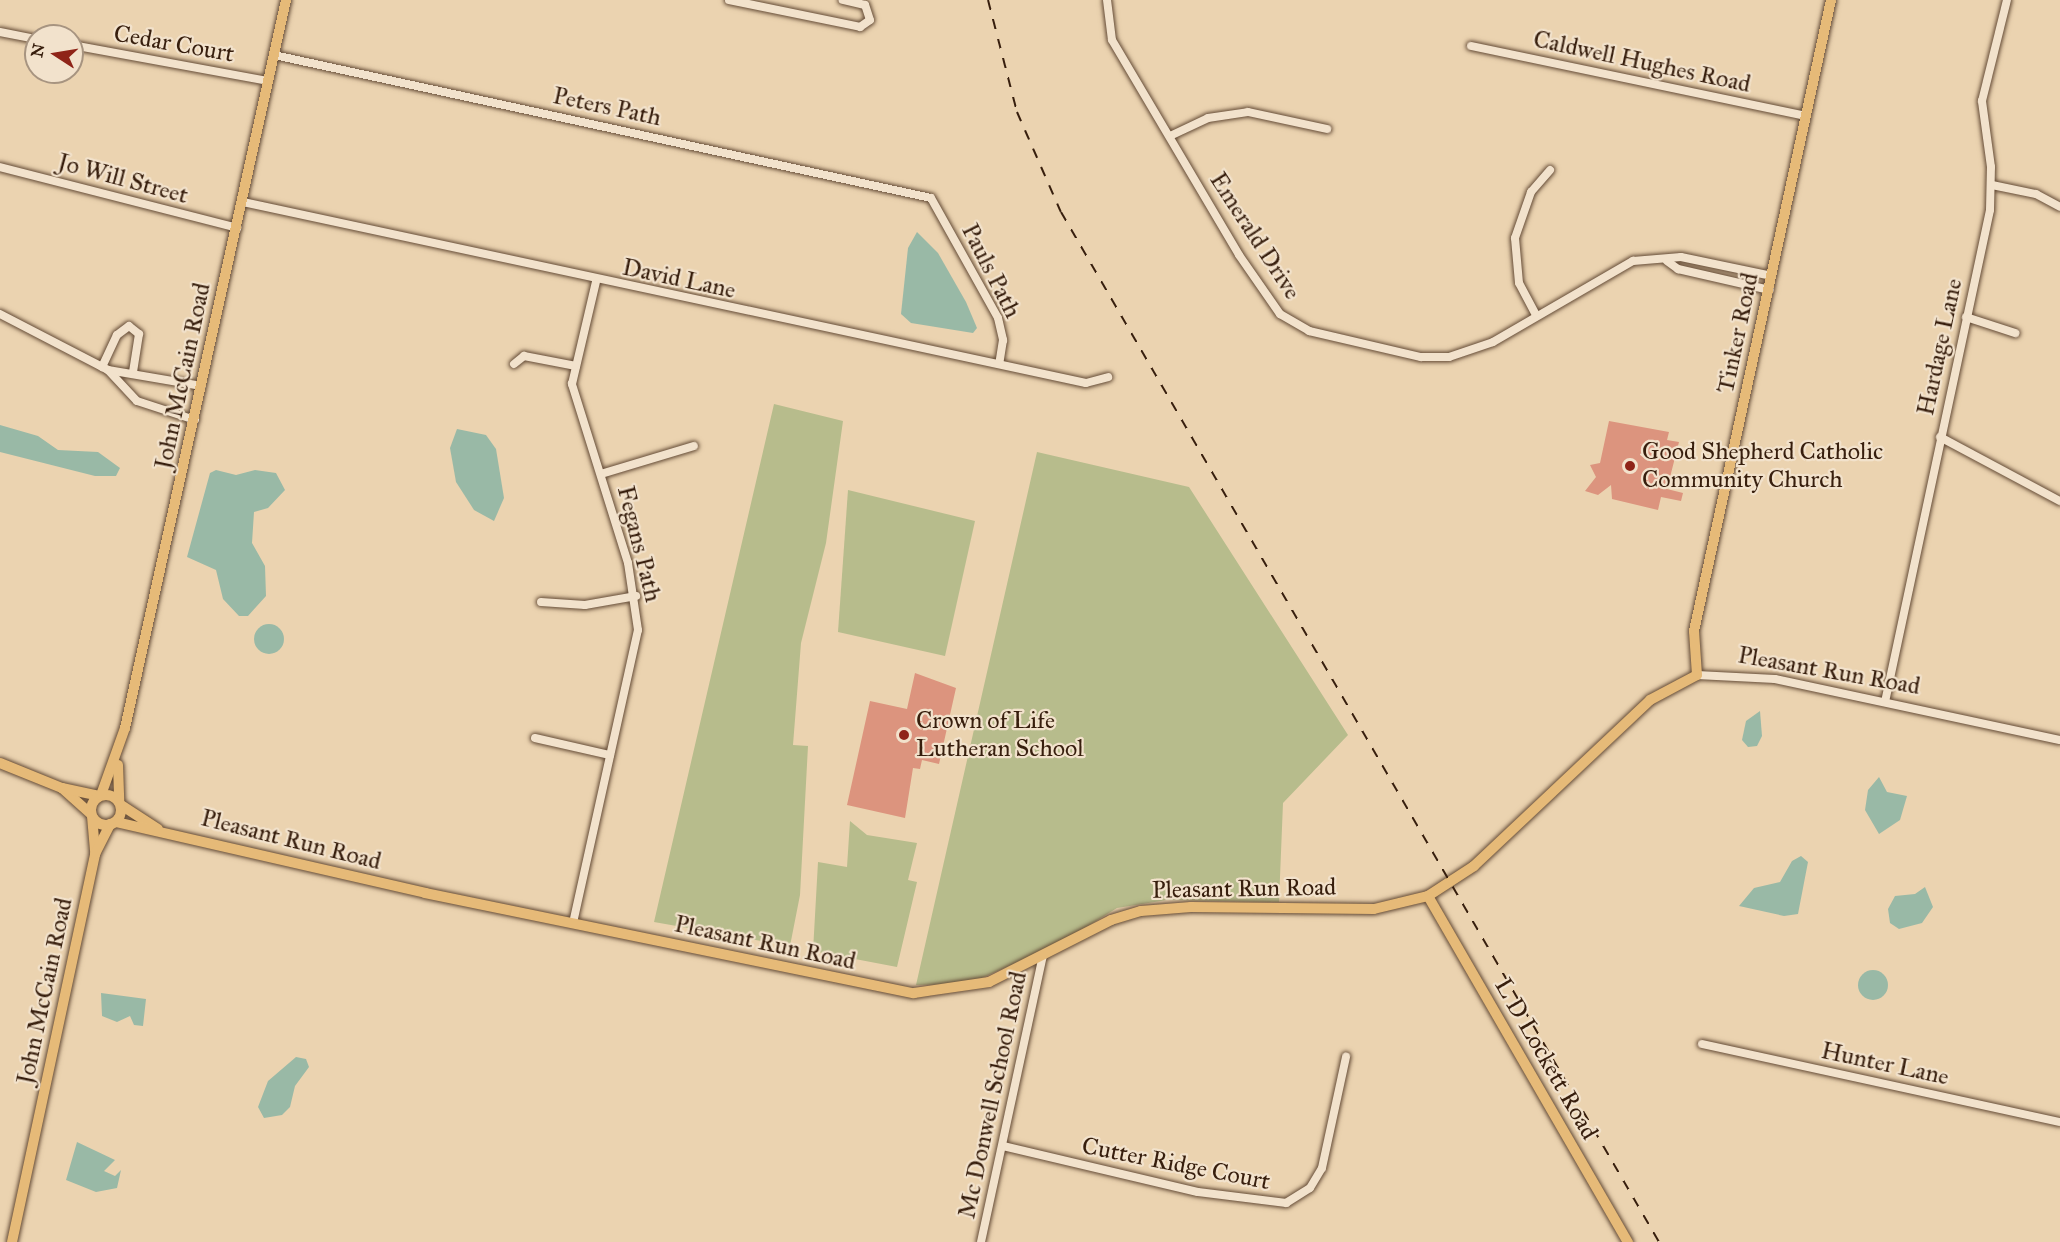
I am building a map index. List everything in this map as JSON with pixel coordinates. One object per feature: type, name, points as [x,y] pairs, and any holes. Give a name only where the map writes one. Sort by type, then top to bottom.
[{"type":"main road","name":"John McCain Road","points":[[95,854],[92,815],[117,759],[195,420],[286,0]]},
{"type":"main road","name":"Tinker Road","points":[[1697,675],[1694,631],[1770,290],[1831,0]]},
{"type":"main road","name":"Pleasant Run Road","points":[[92,815],[113,823],[158,829],[267,858],[902,993],[971,987],[1141,911],[1191,907],[1374,909],[1428,896],[1474,866],[1650,700],[1697,675]]},
{"type":"main road","name":"John McCain Road","points":[[12,1242],[95,854],[113,823],[120,803],[117,759]]},
{"type":"main road","points":[[0,763],[62,788],[100,795]]},
{"type":"main road","points":[[62,788],[92,815]]},
{"type":"main road","points":[[119,789],[133,812]]},
{"type":"main road","name":"Pleasant Run Road","points":[[100,795],[120,803],[158,829]]},
{"type":"main road","points":[[79,803],[92,830]]},
{"type":"main road","name":"L D Lockett Road","points":[[1428,896],[1628,1242]]},
{"type":"street","points":[[733,0],[860,27],[870,20],[865,5],[843,0]]},
{"type":"street","name":"Emerald Drive","points":[[1107,0],[1112,40],[1267,299],[1288,321],[1309,331],[1398,353],[1449,357],[1493,342],[1536,315],[1633,261],[1667,261],[1681,257],[1773,276]]},
{"type":"street","name":"Hardage Lane","points":[[1885,702],[1992,185],[1982,101],[2007,0]]},
{"type":"street","points":[[0,32],[24,37]]},
{"type":"street","name":"Caldwell Hughes Road","points":[[1471,46],[1806,116]]},
{"type":"street","name":"Cedar Court","points":[[84,47],[269,81]]},
{"type":"street","name":"Peters Path","points":[[274,55],[931,198]]},
{"type":"street","points":[[1170,136],[1208,118],[1248,112],[1327,129]]},
{"type":"street","name":"Jo Will Street","points":[[0,167],[237,228]]},
{"type":"street","points":[[1536,315],[1520,282],[1515,238],[1531,192],[1550,170]]},
{"type":"street","points":[[1992,185],[2036,194],[2060,207]]},
{"type":"street","name":"Pauls Path","points":[[931,198],[998,318],[1003,340],[999,364]]},
{"type":"street","name":"David Lane","points":[[243,202],[596,282],[999,364],[1086,384],[1108,377]]},
{"type":"street","name":"Emerald Drive","points":[[1667,261],[1678,269],[1770,290]]},
{"type":"street","name":"Fegans Path","points":[[573,923],[638,630],[636,596],[573,384],[596,282]]},
{"type":"street","points":[[0,314],[105,368],[137,401],[195,420]]},
{"type":"street","points":[[1966,317],[2015,333]]},
{"type":"street","points":[[105,368],[117,335],[129,326],[139,334],[133,371]]},
{"type":"street","points":[[514,364],[524,357],[576,366]]},
{"type":"street","points":[[105,368],[133,371],[202,386]]},
{"type":"street","points":[[1940,437],[2060,501]]},
{"type":"street","points":[[601,474],[694,446]]},
{"type":"street","points":[[541,602],[585,605],[636,596]]},
{"type":"street","name":"Pleasant Run Road","points":[[1697,675],[1764,678],[2060,740]]},
{"type":"street","points":[[535,738],[610,755]]},
{"type":"street","name":"Mc Donwell School Road","points":[[981,1242],[1042,956]]},
{"type":"street","name":"Hunter Lane","points":[[1702,1044],[2060,1122]]},
{"type":"street","name":"Cutter Ridge Court","points":[[1003,1146],[1198,1192],[1286,1203],[1310,1188],[1322,1168],[1346,1057]]},
{"type":"shaded area","points":[[917,232],[938,253],[966,302],[977,328],[973,333],[911,323],[901,314],[908,248]]},
{"type":"shaded area","points":[[774,404],[843,421],[826,543],[801,643],[793,745],[808,746],[800,895],[790,946],[654,922]]},
{"type":"shaded area","points":[[0,425],[38,436],[58,450],[98,452],[120,468],[116,476],[95,476],[0,452]]},
{"type":"shaded area","points":[[457,429],[486,435],[496,449],[504,498],[494,521],[474,510],[456,482],[450,448]]},
{"type":"shaded area","points":[[1037,452],[1189,487],[1348,735],[1283,803],[1279,902],[1167,900],[1117,908],[1057,945],[968,984],[916,985]]},
{"type":"shaded area","points":[[216,470],[236,475],[255,470],[276,473],[285,490],[268,508],[254,512],[252,543],[265,566],[266,596],[248,616],[239,616],[223,599],[216,570],[187,557],[210,473]]},
{"type":"shaded area","points":[[848,490],[975,521],[945,656],[838,632]]},
{"type":"shaded area","points":[[269,624],[275,625],[283,633],[283,645],[275,653],[269,654],[263,653],[255,645],[254,639],[255,633],[263,625]]},
{"type":"shaded area","points":[[1760,711],[1762,736],[1757,746],[1748,747],[1742,740],[1746,721]]},
{"type":"shaded area","points":[[1879,777],[1887,792],[1907,796],[1900,820],[1879,834],[1865,810],[1868,790]]},
{"type":"shaded area","points":[[850,821],[867,835],[917,843],[908,880],[917,882],[897,967],[813,951],[818,862],[847,867]]},
{"type":"shaded area","points":[[1801,856],[1808,862],[1798,914],[1784,916],[1739,906],[1754,888],[1780,882],[1792,861]]},
{"type":"shaded area","points":[[1925,887],[1933,907],[1922,923],[1899,929],[1890,923],[1888,909],[1895,896],[1915,894]]},
{"type":"shaded area","points":[[1873,970],[1884,974],[1888,985],[1884,996],[1873,1000],[1862,996],[1858,985],[1862,974]]},
{"type":"shaded area","points":[[101,993],[146,999],[143,1026],[134,1025],[130,1016],[117,1022],[102,1016]]},
{"type":"shaded area","points":[[296,1057],[306,1059],[309,1067],[295,1086],[290,1107],[282,1115],[264,1118],[258,1107],[268,1081]]},
{"type":"shaded area","points":[[77,1142],[115,1160],[104,1171],[115,1176],[121,1170],[117,1188],[96,1192],[66,1180]]},
{"type":"building","name":"Good Shepherd Catholic Community Church","points":[[1609,421],[1669,432],[1667,440],[1679,442],[1667,489],[1683,493],[1681,501],[1661,497],[1658,510],[1612,499],[1611,485],[1598,495],[1585,491],[1596,477],[1590,465],[1600,463]]},
{"type":"building","name":"Crown of Life Lutheran School","points":[[915,673],[956,688],[939,764],[922,760],[920,769],[913,768],[905,818],[847,805],[870,701],[907,709]]},
{"type":"railway","points":[[988,0],[1017,112],[1061,212],[1659,1242]]},
{"type":"place","name":"Good Shepherd Catholic Community Church","points":[[1630,466]]},
{"type":"place","name":"Crown of Life Lutheran School","points":[[904,735]]}]
